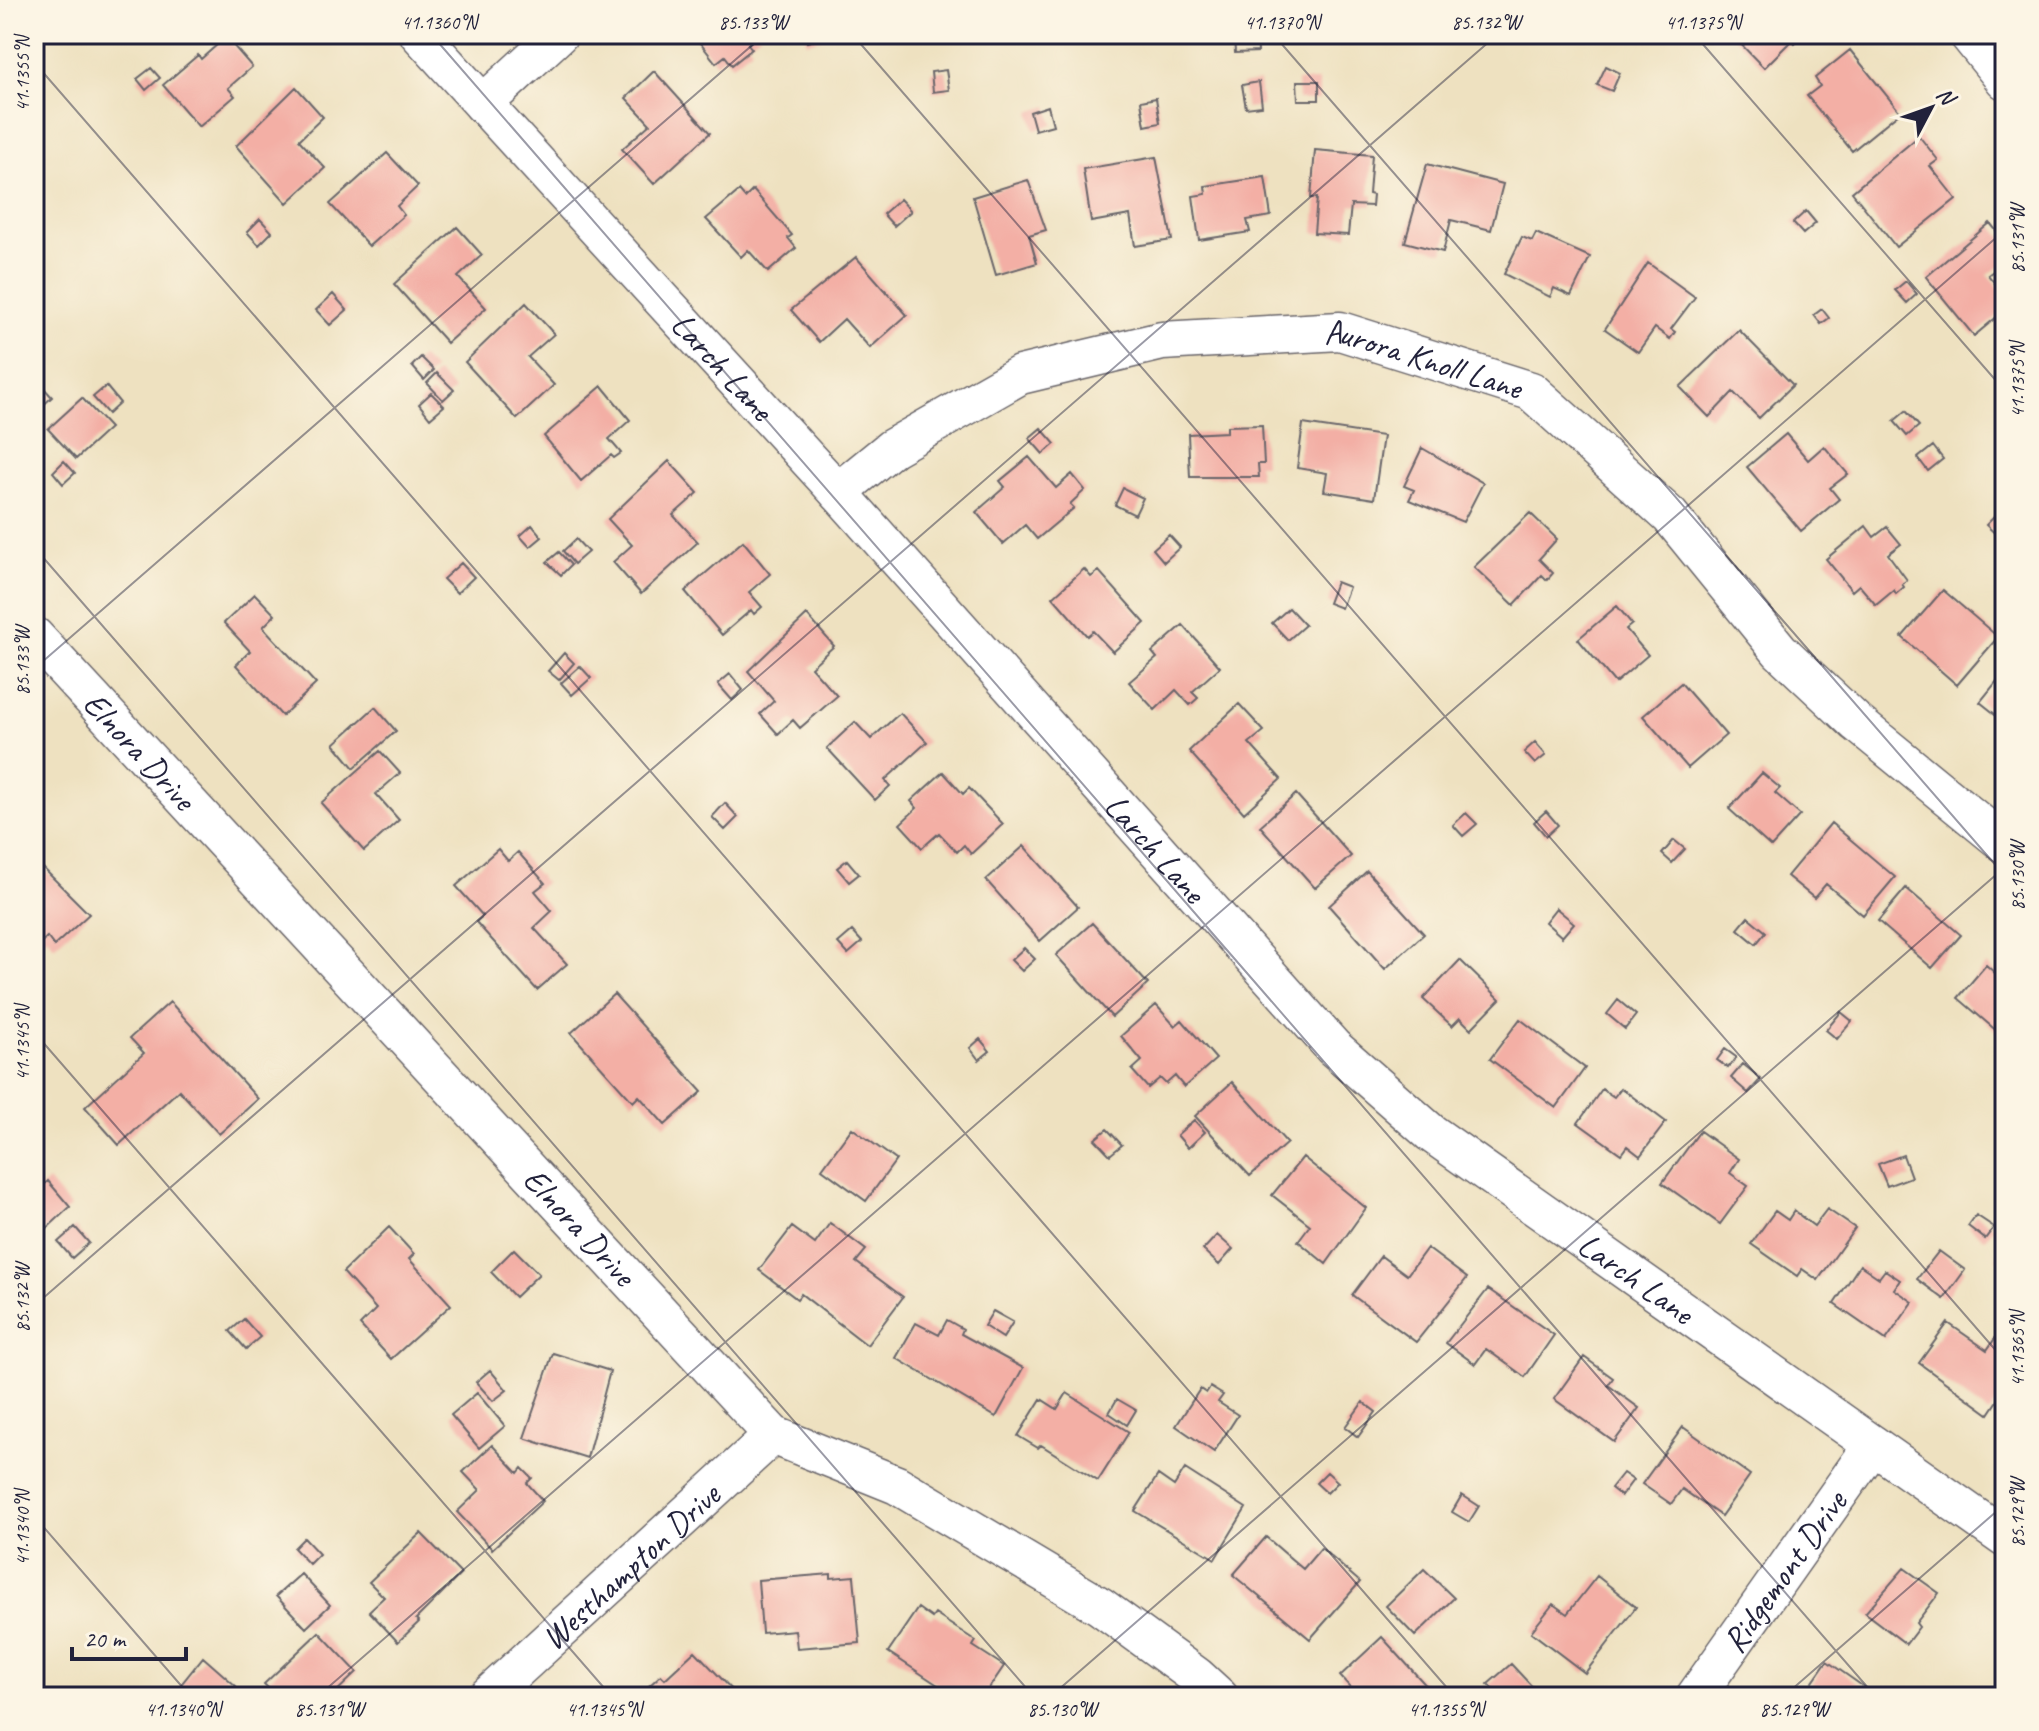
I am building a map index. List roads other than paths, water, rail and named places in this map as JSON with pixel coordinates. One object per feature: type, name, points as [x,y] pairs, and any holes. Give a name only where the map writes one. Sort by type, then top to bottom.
[{"type":"street","name":"Larch Lane","points":[[419,34],[838,492],[1333,1047],[1431,1133],[2005,1538]]},
{"type":"street","points":[[483,104],[559,34]]},
{"type":"street","points":[[1968,34],[2005,80]]},
{"type":"street","name":"Aurora Knoll Lane","points":[[838,492],[892,448],[1020,375],[1162,341],[1340,331],[1531,391],[1670,516],[1780,651],[1857,723],[2005,844]]},
{"type":"street","name":"Elnora Drive","points":[[34,636],[773,1435],[897,1485],[1100,1606],[1196,1676],[1219,1697]]},
{"type":"street","name":"Westhampton Drive","points":[[487,1697],[773,1435]]},
{"type":"street","name":"Ridgemont Drive","points":[[1695,1697],[1873,1445]]}]
